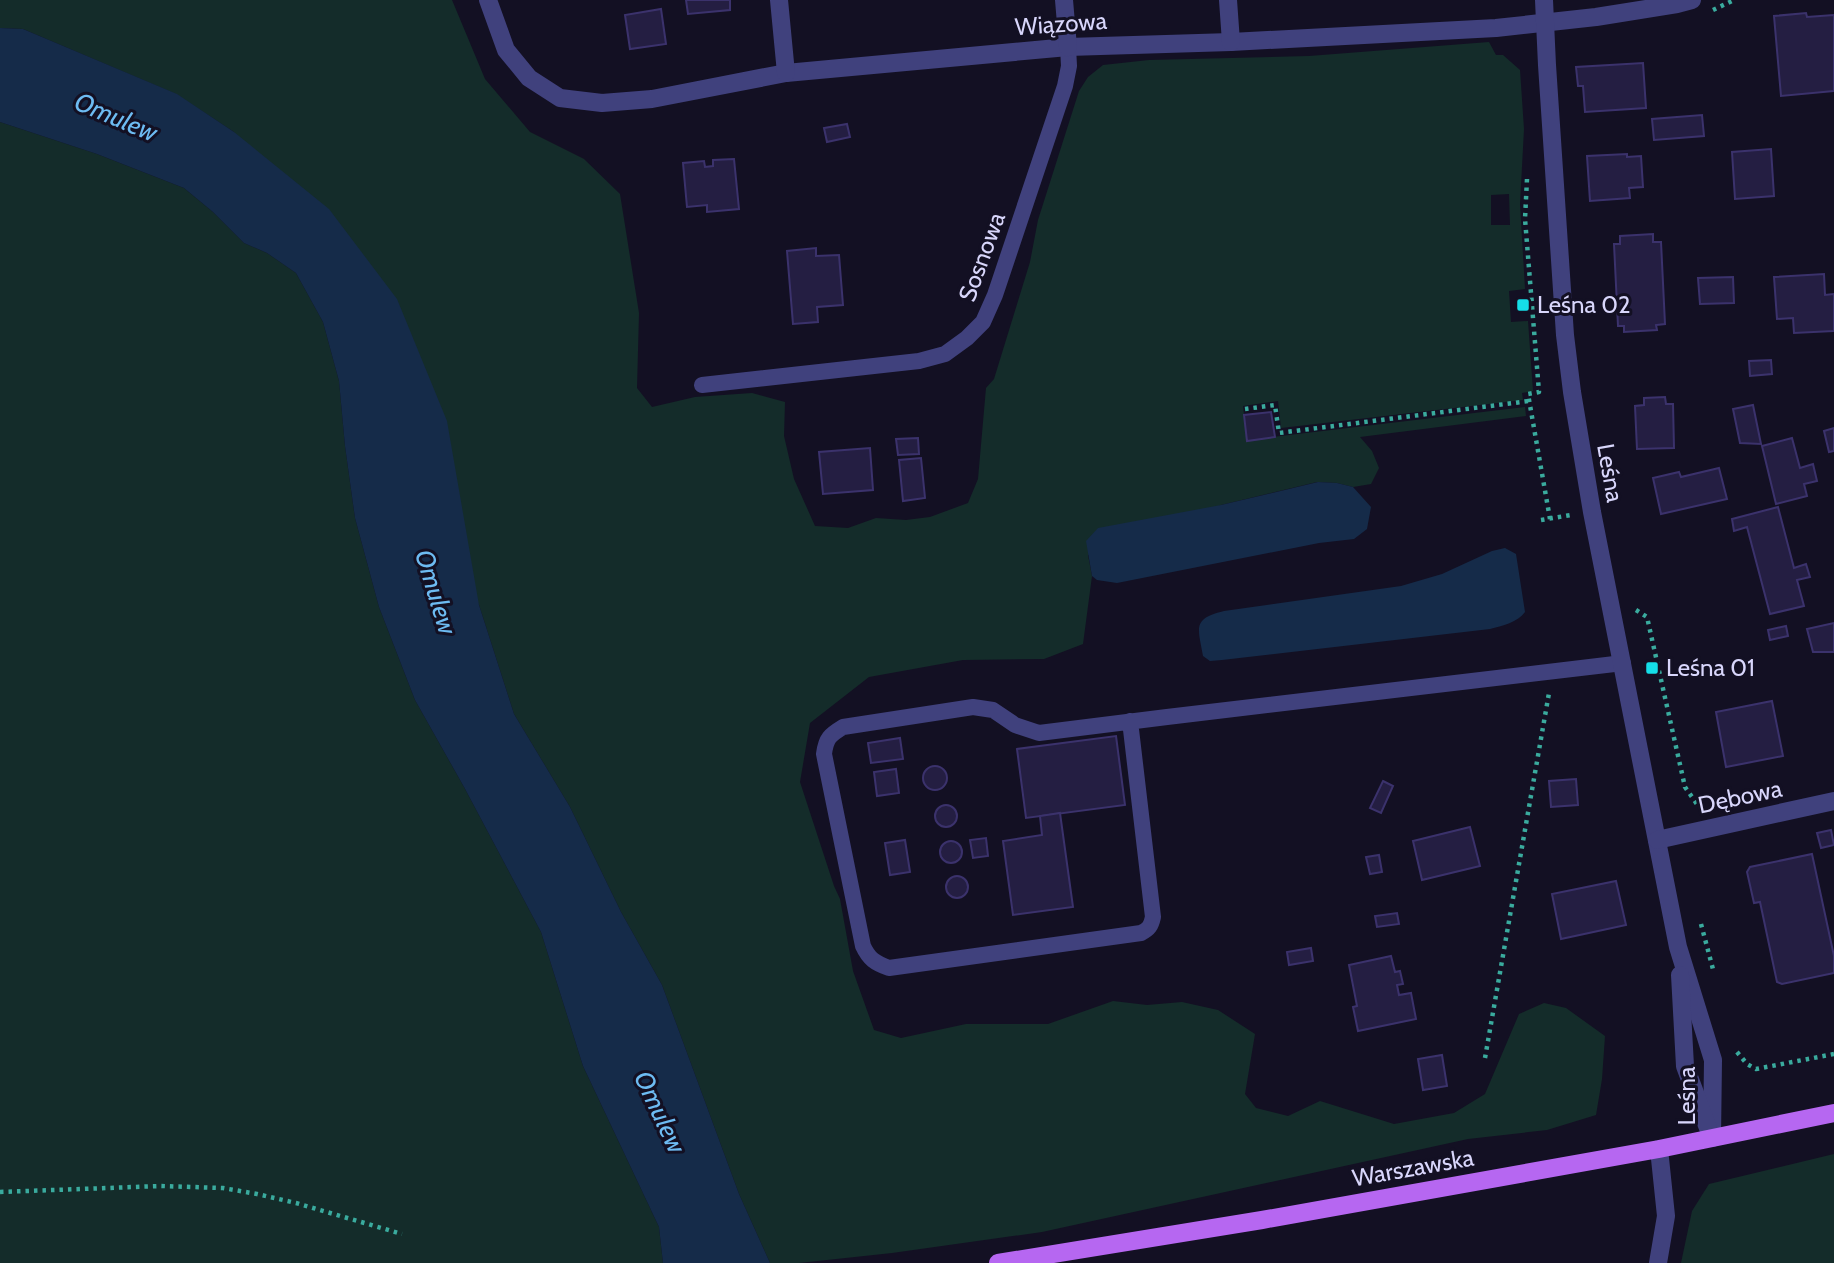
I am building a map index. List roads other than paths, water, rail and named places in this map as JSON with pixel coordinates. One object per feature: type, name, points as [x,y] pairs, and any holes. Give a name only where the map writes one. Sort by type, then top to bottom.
[{"type":"main road","name":"Warszawska","points":[[999,1263],[1262,1220],[1659,1149],[1834,1113]]},
{"type":"street","name":"Wiązowa","points":[[488,0],[506,50],[529,78],[561,99],[602,103],[652,99],[786,73],[1068,47],[1231,42],[1545,24],[1650,9],[1692,0]]},
{"type":"street","points":[[779,0],[786,73]]},
{"type":"street","points":[[1063,0],[1068,47]]},
{"type":"street","points":[[1228,0],[1231,42]]},
{"type":"street","name":"Leśna","points":[[1544,0],[1565,335],[1572,392],[1592,512],[1678,947],[1713,1059],[1712,1138]]},
{"type":"street","name":"Dębowa","points":[[1657,840],[1834,801]]},
{"type":"street","name":"Leśna","points":[[1678,947],[1685,1066],[1712,1138]]},
{"type":"street","points":[[1658,1263],[1666,1216],[1659,1149]]},
{"type":"lane","name":"Sosnowa","points":[[702,385],[919,361],[945,354],[967,338],[982,321],[995,295],[1065,86],[1069,66],[1068,47]]},
{"type":"lane","points":[[1130,721],[1153,917],[1148,930],[889,968],[868,957],[863,946],[824,754],[825,743],[843,727],[985,708],[1039,733],[1130,721],[1623,663]]},
{"type":"water","name":"Omulew","points":[[0,28],[23,29],[177,94],[234,132],[329,209],[397,299],[447,421],[479,605],[514,714],[570,807],[621,912],[662,985],[739,1194],[770,1263],[663,1263],[659,1227],[583,1066],[541,932],[415,700],[379,607],[355,518],[339,381],[323,322],[296,273],[267,253],[244,243],[184,188],[97,154],[0,122]]},
{"type":"water","points":[[1318,482],[1353,487],[1371,507],[1367,529],[1354,539],[1319,543],[1117,583],[1097,580],[1092,576],[1086,541],[1098,528],[1221,505]]},
{"type":"water","points":[[1505,548],[1516,554],[1525,612],[1505,625],[1490,629],[1222,660],[1210,661],[1203,656],[1200,626],[1202,621],[1214,614],[1401,586],[1442,574],[1492,551]]},
{"type":"place","name":"Leśna 02","points":[[1523,305]]},
{"type":"place","name":"Leśna 01","points":[[1652,668]]}]
